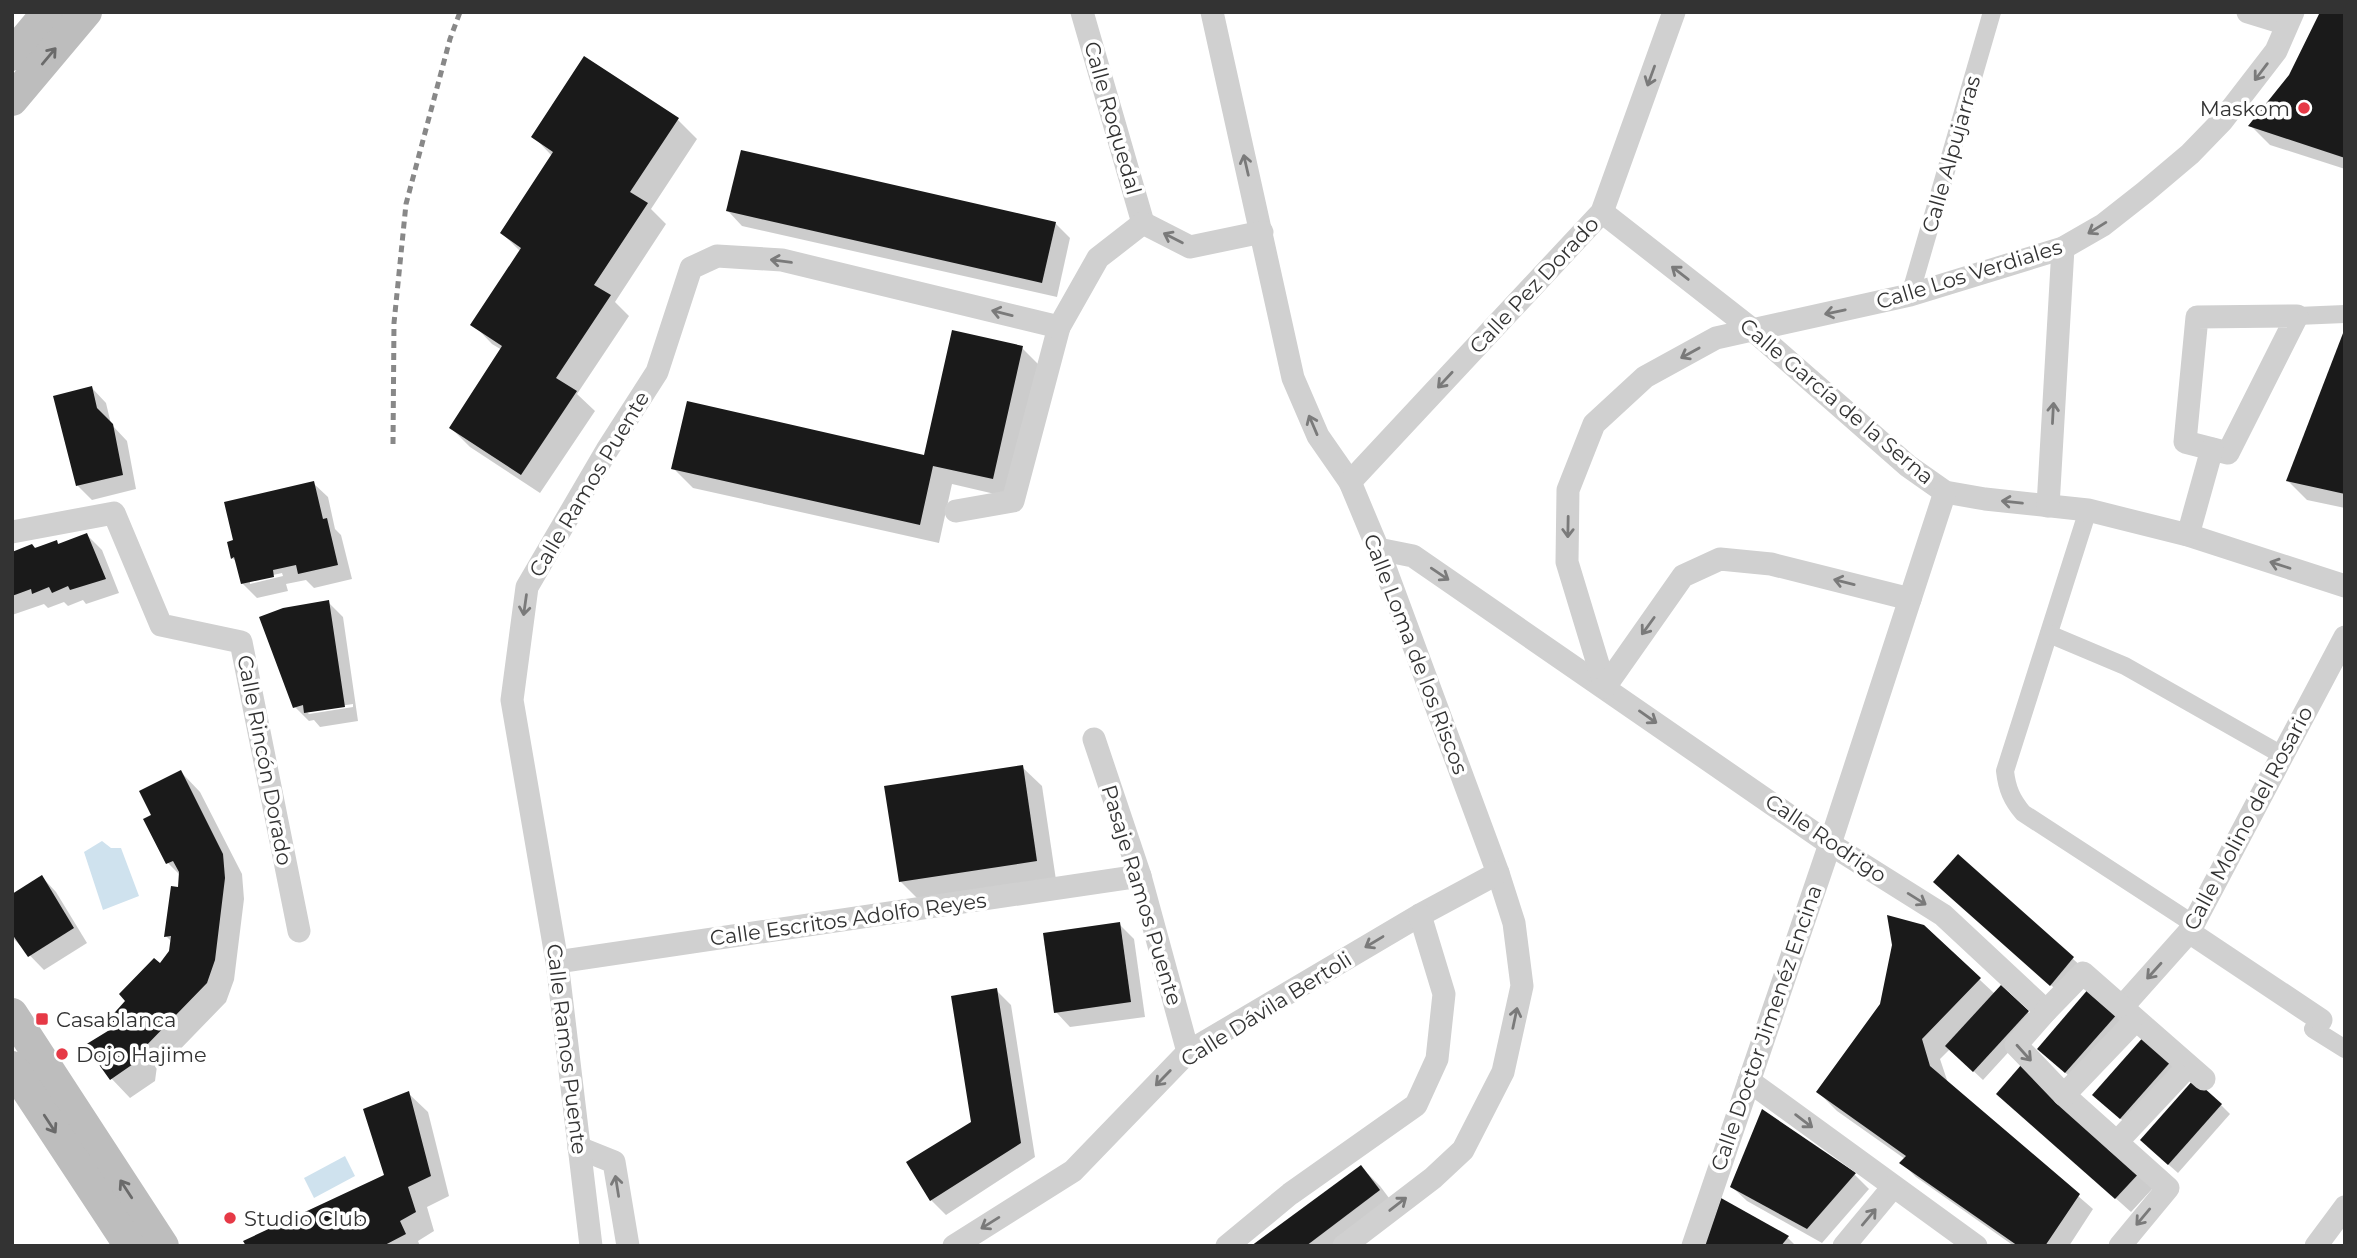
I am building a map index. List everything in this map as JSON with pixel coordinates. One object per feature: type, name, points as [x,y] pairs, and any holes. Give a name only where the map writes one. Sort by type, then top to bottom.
[{"type":"main road","points":[[12,55],[48,12]]},
{"type":"main road","points":[[12,100],[86,12]]},
{"type":"main road","points":[[12,1014],[163,1246]]},
{"type":"main road","points":[[12,1067],[130,1246]]},
{"type":"street","name":"Calle Roquedal","points":[[1083,12],[1143,223]]},
{"type":"street","name":"Calle Loma de los Riscos","points":[[1212,12],[1293,378],[1318,436],[1350,482],[1378,549],[1498,873],[1514,923],[1522,986],[1503,1072],[1463,1150],[1433,1178],[1344,1246]]},
{"type":"street","name":"Calle Pez Dorado","points":[[1350,482],[1602,212],[1674,12]]},
{"type":"street","name":"Calle Alpujarras","points":[[1910,295],[1992,12]]},
{"type":"street","points":[[2248,12],[2290,18]]},
{"type":"street","name":"Calle Los Verdiales","points":[[1605,687],[1567,562],[1568,490],[1594,424],[1645,377],[1716,338],[1910,295],[2063,248],[2102,225],[2190,154],[2222,121],[2263,71],[2276,51],[2290,18]]},
{"type":"street","name":"Calle García de la Serna","points":[[1602,212],[1753,330],[1908,466],[1945,492],[2088,510],[2188,536],[2345,586]]},
{"type":"street","points":[[956,511],[1013,502],[1059,327],[1098,258],[1143,223],[1190,247],[1262,232]]},
{"type":"street","points":[[2048,506],[2063,248]]},
{"type":"street","name":"Calle Ramos Puente","points":[[591,1246],[557,962],[512,700],[527,587],[607,450],[657,372],[691,268],[717,256],[782,260],[1059,327]]},
{"type":"street","points":[[2297,316],[2228,453],[2185,442],[2197,317],[2345,314]]},
{"type":"street","points":[[2188,536],[2212,449]]},
{"type":"street","name":"Calle Doctor Jimenéz Encina","points":[[1693,1246],[1830,844],[1945,492]]},
{"type":"street","points":[[2088,510],[2005,771],[2011,799],[2023,813],[2190,927],[2317,1024],[2345,1049]]},
{"type":"street","name":"Calle Rincón Dorado","points":[[12,532],[114,513],[161,625],[241,642],[299,931]]},
{"type":"street","name":"Calle Rodrigo","points":[[1378,549],[1413,556],[1830,844],[1942,915],[2046,1011]]},
{"type":"street","points":[[1605,687],[1683,576],[1720,559],[1771,564],[1910,599]]},
{"type":"street","points":[[2049,634],[2125,666],[2282,755]]},
{"type":"street","name":"Calle Molino del Rosario","points":[[2064,1095],[2126,1016],[2190,927],[2342,646]]},
{"type":"street","name":"Pasaje Ramos Puente","points":[[1094,739],[1140,876],[1188,1052]]},
{"type":"street","name":"Calle Dávila Bertoli","points":[[954,1246],[1073,1171],[1188,1052],[1420,915],[1498,873]]},
{"type":"street","name":"Calle Escritos Adolfo Reyes","points":[[557,962],[1140,876]]},
{"type":"street","points":[[1227,1246],[1290,1194],[1416,1105],[1437,1059],[1444,994],[1420,915]]},
{"type":"street","points":[[2120,1246],[2168,1188],[2064,1095],[2016,1045],[2083,973],[2126,1016],[2204,1079]]},
{"type":"street","points":[[2117,1142],[2179,1076]]},
{"type":"street","points":[[1749,1081],[1976,1246]]},
{"type":"street","points":[[579,1148],[614,1162],[628,1246]]},
{"type":"street","points":[[1844,1246],[1893,1187]]},
{"type":"street","points":[[2316,1246],[2345,1207]]},
{"type":"water","points":[[102,841],[111,848],[121,848],[139,896],[103,910],[84,852]]},
{"type":"water","points":[[345,1156],[355,1176],[314,1198],[304,1178]]},
{"type":"building","name":"Maskom","points":[[2320,12],[2345,12],[2345,158],[2248,126],[2289,75]]},
{"type":"building","points":[[584,56],[679,118],[630,192],[648,203],[594,285],[611,295],[556,378],[577,391],[521,475],[449,428],[502,346],[470,325],[521,248],[500,233],[553,152],[531,137]]},
{"type":"building","points":[[741,150],[1056,222],[1042,283],[726,211]]},
{"type":"building","points":[[2345,328],[2345,494],[2286,481]]},
{"type":"building","points":[[952,330],[1023,346],[993,479],[933,466],[920,525],[671,469],[687,401],[924,455]]},
{"type":"building","points":[[92,386],[97,408],[113,424],[123,475],[76,486],[53,396]]},
{"type":"building","points":[[314,481],[323,519],[327,518],[338,565],[298,574],[296,565],[273,570],[274,577],[241,584],[227,542],[233,540],[224,502]]},
{"type":"building","points":[[87,533],[106,579],[70,590],[68,586],[52,593],[49,587],[32,594],[31,589],[12,596],[12,552],[32,544],[35,548],[57,540],[58,544]]},
{"type":"building","points":[[329,600],[345,707],[304,713],[303,705],[293,708],[259,617],[283,608]]},
{"type":"building","points":[[1023,765],[1037,861],[899,882],[884,786]]},
{"type":"building","points":[[181,770],[223,854],[225,878],[215,960],[207,983],[141,1051],[138,1049],[136,1062],[110,1080],[85,1045],[116,1026],[108,1020],[125,1001],[119,994],[154,958],[160,963],[169,951],[171,936],[164,937],[171,886],[178,887],[179,872],[173,861],[166,864],[143,819],[151,815],[139,791]]},
{"type":"building","points":[[1958,854],[2074,957],[2050,986],[1933,882]]},
{"type":"building","points":[[42,875],[74,928],[28,957],[12,934],[12,894]]},
{"type":"building","points":[[1887,915],[1924,925],[1981,978],[1922,1039],[1930,1066],[2080,1194],[2045,1246],[2018,1246],[1899,1163],[1906,1156],[1816,1092],[1880,1004],[1892,945]]},
{"type":"building","points":[[1120,922],[1131,1002],[1054,1013],[1043,933]]},
{"type":"building","points":[[2001,985],[2029,1011],[1973,1072],[1945,1046]]},
{"type":"building","points":[[2090,987],[2119,1012],[2065,1073],[2037,1049]]},
{"type":"building","points":[[997,988],[1021,1143],[930,1201],[906,1162],[971,1122],[951,996]]},
{"type":"building","points":[[2146,1034],[2174,1058],[2120,1119],[2092,1095]]},
{"type":"building","points":[[2022,1064],[2142,1170],[2115,1199],[1996,1094]]},
{"type":"building","points":[[2194,1079],[2222,1104],[2168,1165],[2140,1140]]},
{"type":"building","points":[[409,1091],[431,1176],[408,1187],[416,1212],[400,1221],[406,1234],[383,1246],[246,1246],[243,1241],[384,1175],[363,1109]]},
{"type":"building","points":[[1762,1109],[1856,1173],[1807,1229],[1730,1187]]},
{"type":"building","points":[[1361,1165],[1380,1190],[1306,1246],[1251,1246]]},
{"type":"building","points":[[1721,1198],[1789,1236],[1781,1246],[1704,1246]]},
{"type":"railway","points":[[393,444],[394,323],[406,204],[450,39],[460,12]]},
{"type":"place","name":"Maskom","points":[[2304,108]]},
{"type":"place","name":"Casablanca","points":[[42,1019]]},
{"type":"place","name":"Dojo Hajime","points":[[62,1054]]},
{"type":"place","name":"Studio Club","points":[[230,1218]]}]
